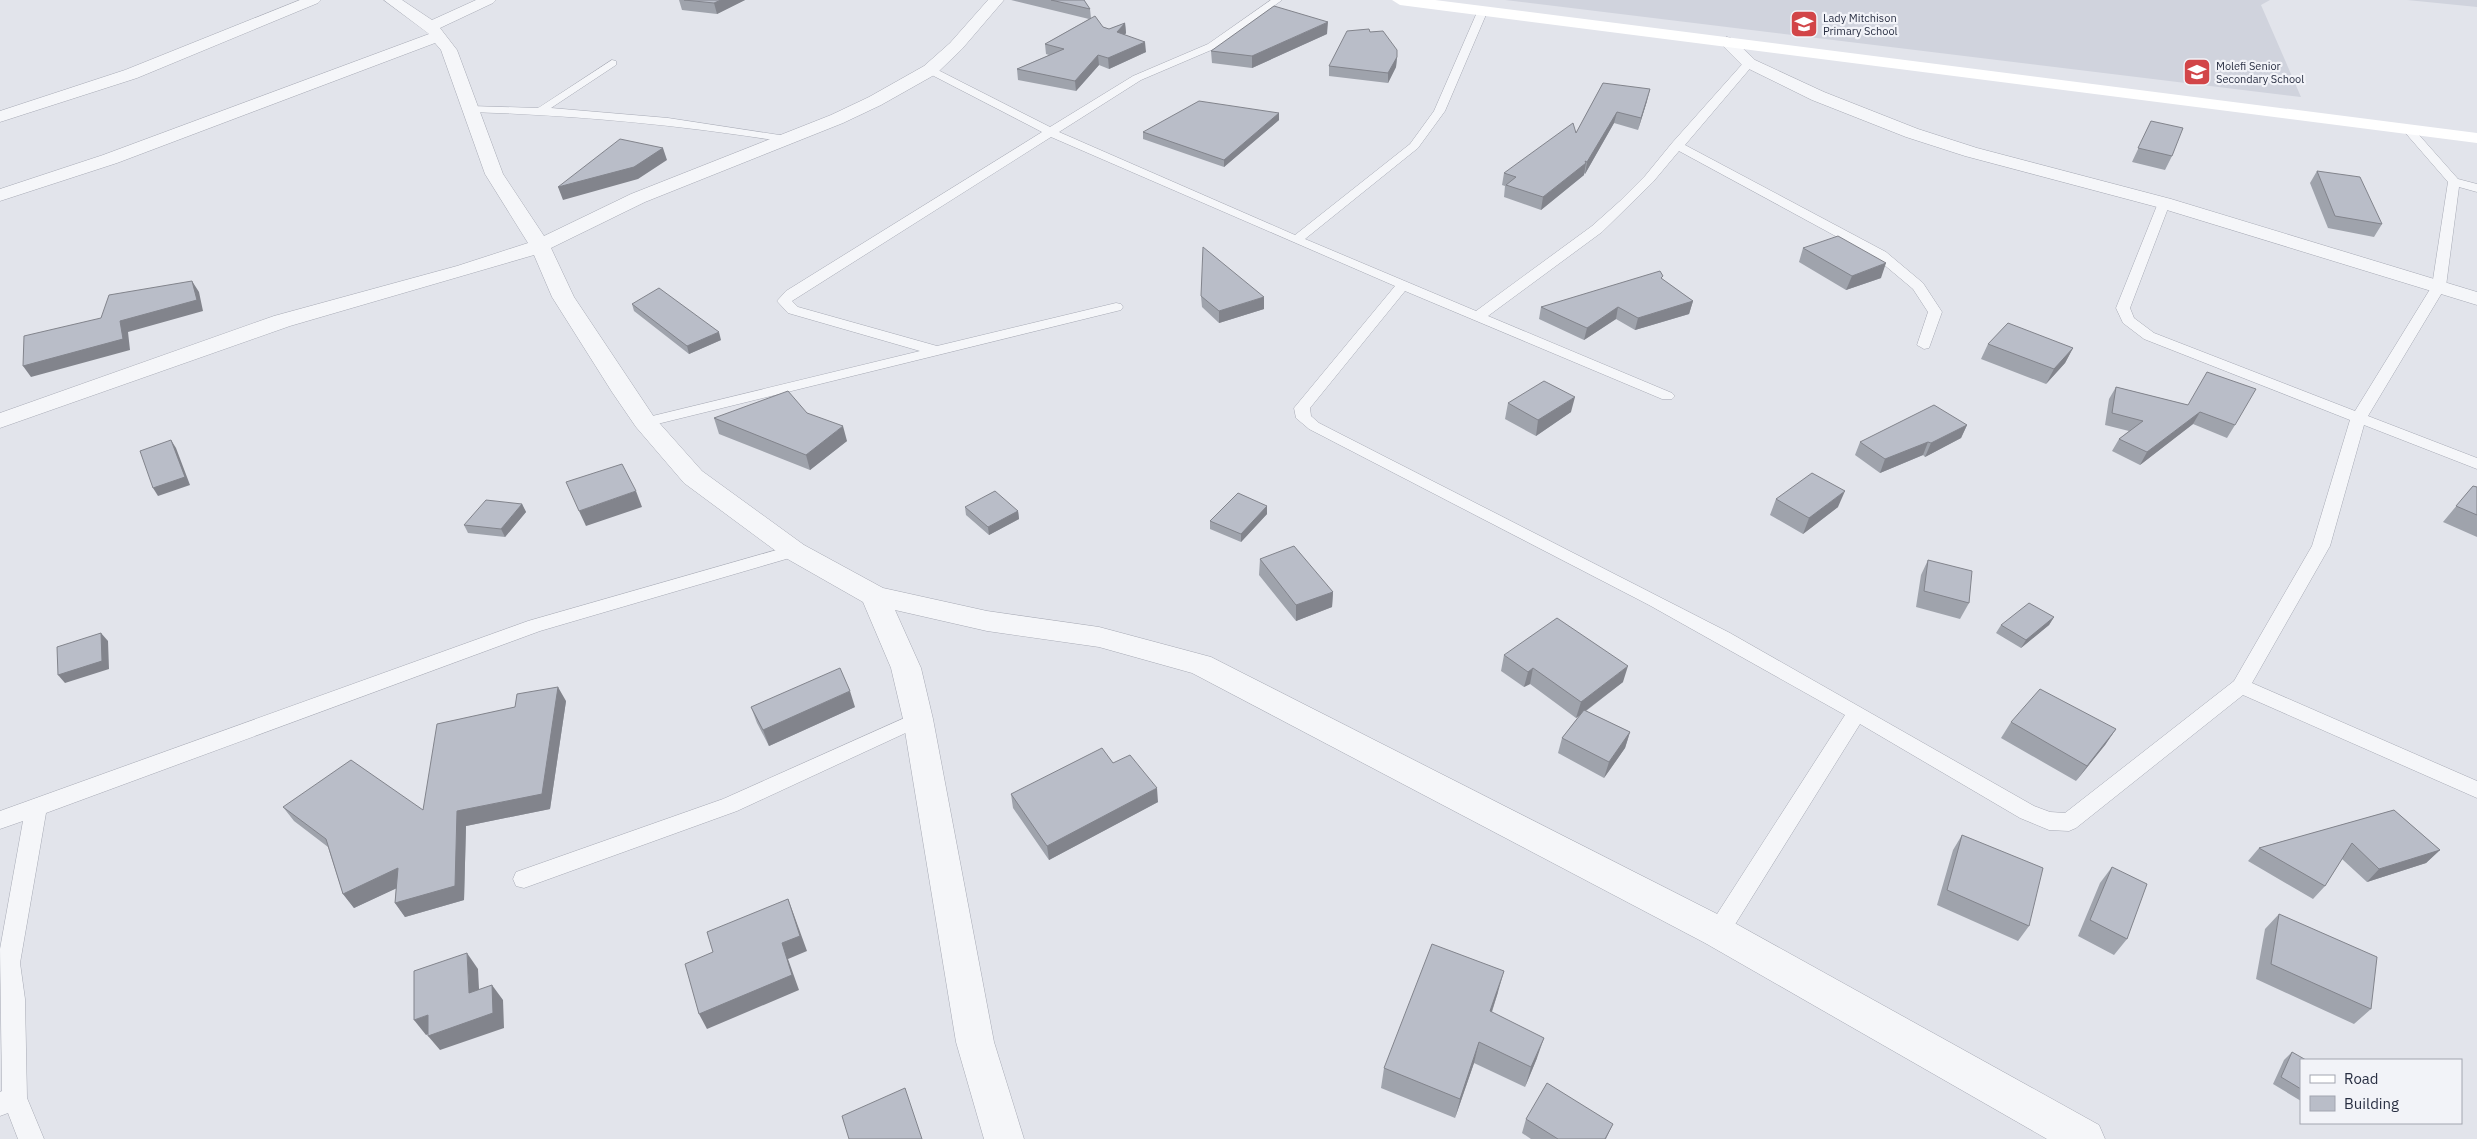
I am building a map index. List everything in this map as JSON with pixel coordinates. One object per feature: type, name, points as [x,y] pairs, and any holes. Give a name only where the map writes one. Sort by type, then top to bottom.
[{"type":"main road","points":[[1400,0],[2477,138]]},
{"type":"street","points":[[0,117],[132,74],[313,0]]},
{"type":"street","points":[[392,0],[434,31],[449,50],[494,174],[540,246],[563,297],[645,422],[693,477],[794,551],[875,596],[987,621],[1099,637],[1201,665],[1718,932],[2085,1139]]},
{"type":"street","points":[[0,196],[110,159],[434,31],[488,0]]},
{"type":"street","points":[[0,420],[282,321],[464,270],[540,246],[638,198],[856,111],[930,70],[956,46],[996,0]]},
{"type":"street","points":[[1727,42],[1749,63],[1818,96],[1912,133],[1971,152],[2164,203],[2477,299]]},
{"type":"street","points":[[875,596],[906,668],[918,719],[975,1042],[1004,1139]]},
{"type":"lane","points":[[934,350],[793,310],[784,301],[791,294],[1137,78],[1212,46],[1277,0]]},
{"type":"lane","points":[[1296,240],[1414,146],[1439,111],[1483,10]]},
{"type":"lane","points":[[542,110],[612,63]]},
{"type":"lane","points":[[1478,316],[1597,229],[1649,179],[1676,145],[1749,63]]},
{"type":"lane","points":[[930,70],[1050,132],[1296,240],[1667,396]]},
{"type":"lane","points":[[470,109],[542,110],[682,122],[786,139]]},
{"type":"lane","points":[[2408,129],[2454,182],[2477,188]]},
{"type":"lane","points":[[1676,145],[1881,255],[1918,286],[1935,312],[1924,345]]},
{"type":"lane","points":[[1402,285],[1302,408],[1304,418],[1314,426],[1526,534],[1787,673],[2027,812],[2049,821],[2069,822],[2240,686],[2321,546],[2358,419],[2438,286],[2454,182]]},
{"type":"lane","points":[[2164,203],[2123,308],[2128,320],[2149,336],[2477,464]]},
{"type":"lane","points":[[645,422],[1116,307]]},
{"type":"lane","points":[[0,820],[534,626],[794,551]]},
{"type":"lane","points":[[2240,686],[2477,790]]},
{"type":"lane","points":[[1718,932],[1857,713]]},
{"type":"lane","points":[[524,879],[730,805],[918,719]]},
{"type":"lane","points":[[31,1139],[8,1101],[13,999],[9,963],[36,808]]},
{"type":"shaded area","name":"Molefi Senior Secondary School","points":[[1505,0],[2270,0],[2261,5],[2301,97]]},
{"type":"shaded area","points":[[2407,0],[2477,0],[2477,7]]},
{"type":"building","points":[[684,0],[721,0],[714,3]]},
{"type":"building","points":[[1051,0],[1084,0],[1090,9]]},
{"type":"building","points":[[1274,6],[1328,22],[1252,56],[1211,51]]},
{"type":"building","points":[[1095,16],[1103,27],[1109,29],[1125,23],[1117,32],[1145,42],[1108,58],[1098,55],[1075,81],[1017,69],[1064,49],[1045,44]]},
{"type":"building","points":[[1369,29],[1370,32],[1383,31],[1397,50],[1397,57],[1388,73],[1329,66],[1347,31]]},
{"type":"building","points":[[1603,83],[1650,89],[1641,118],[1617,112],[1587,162],[1585,161],[1586,163],[1543,197],[1506,185],[1516,177],[1504,173],[1573,123],[1576,133]]},
{"type":"building","points":[[1199,101],[1279,113],[1224,160],[1143,132]]},
{"type":"building","points":[[2151,121],[2183,128],[2172,156],[2138,148]]},
{"type":"building","points":[[620,139],[663,148],[634,167],[558,187]]},
{"type":"building","points":[[2317,171],[2360,177],[2382,224],[2335,216]]},
{"type":"building","points":[[1838,236],[1886,263],[1852,276],[1803,248]]},
{"type":"building","points":[[1203,247],[1264,297],[1219,311],[1201,296]]},
{"type":"building","points":[[1660,271],[1663,276],[1661,278],[1693,301],[1638,318],[1618,307],[1587,328],[1541,307]]},
{"type":"building","points":[[192,281],[197,300],[120,321],[123,339],[23,366],[24,336],[101,318],[109,295]]},
{"type":"building","points":[[659,288],[719,332],[687,346],[632,304]]},
{"type":"building","points":[[2008,323],[2073,348],[2054,369],[1988,344]]},
{"type":"building","points":[[2207,372],[2256,389],[2235,425],[2200,412],[2147,452],[2119,439],[2143,421],[2112,413],[2116,387],[2188,405]]},
{"type":"building","points":[[1544,381],[1575,397],[1538,420],[1508,403]]},
{"type":"building","points":[[788,391],[807,413],[843,426],[806,455],[714,418]]},
{"type":"building","points":[[1934,405],[1967,425],[1931,443],[1928,442],[1885,459],[1860,442]]},
{"type":"building","points":[[171,440],[185,477],[153,488],[140,451]]},
{"type":"building","points":[[622,464],[636,491],[579,511],[566,482]]},
{"type":"building","points":[[1812,473],[1845,491],[1809,518],[1776,499]]},
{"type":"building","points":[[2473,486],[2477,487],[2477,515],[2456,506]]},
{"type":"building","points":[[995,491],[1018,511],[988,527],[965,507]]},
{"type":"building","points":[[1238,493],[1267,506],[1241,534],[1210,521]]},
{"type":"building","points":[[486,500],[522,504],[501,529],[464,525]]},
{"type":"building","points":[[1294,546],[1333,592],[1296,605],[1260,559]]},
{"type":"building","points":[[1928,560],[1972,571],[1969,603],[1924,591]]},
{"type":"building","points":[[2029,603],[2054,617],[2026,640],[2001,625]]},
{"type":"building","points":[[1557,618],[1628,666],[1581,702],[1533,668],[1528,672],[1504,655]]},
{"type":"building","points":[[101,633],[102,661],[58,675],[57,647]]},
{"type":"building","points":[[840,668],[850,691],[763,730],[751,707]]},
{"type":"building","points":[[558,687],[542,794],[457,811],[455,886],[395,903],[398,868],[343,894],[326,839],[283,807],[351,760],[423,810],[437,724],[515,707],[517,694]]},
{"type":"building","points":[[2040,689],[2116,729],[2087,766],[2011,722]]},
{"type":"building","points":[[1584,710],[1630,732],[1609,762],[1562,738]]},
{"type":"building","points":[[1102,748],[1113,763],[1130,755],[1157,788],[1047,846],[1011,794]]},
{"type":"building","points":[[2394,810],[2440,850],[2379,869],[2352,843],[2325,886],[2259,848]]},
{"type":"building","points":[[1962,835],[2043,868],[2029,926],[1947,890]]},
{"type":"building","points":[[2112,867],[2147,884],[2127,939],[2090,920]]},
{"type":"building","points":[[788,899],[800,936],[782,943],[792,975],[699,1014],[685,964],[713,952],[707,932]]},
{"type":"building","points":[[2279,914],[2377,957],[2371,1009],[2271,964]]},
{"type":"building","points":[[1432,944],[1504,971],[1490,1011],[1544,1038],[1531,1067],[1479,1042],[1460,1099],[1384,1068]]},
{"type":"building","points":[[467,953],[469,993],[492,985],[493,1013],[428,1036],[428,1015],[414,1020],[414,971]]},
{"type":"building","points":[[2292,1052],[2304,1059],[2300,1059],[2300,1088],[2281,1077]]},
{"type":"building","points":[[1547,1083],[1613,1124],[1605,1139],[1558,1139],[1526,1119]]},
{"type":"building","points":[[905,1088],[922,1139],[849,1139],[842,1116]]},
{"type":"place","name":"Lady Mitchison Primary School","points":[[1804,24]]},
{"type":"place","name":"Molefi Senior Secondary School","points":[[2197,72]]}]
